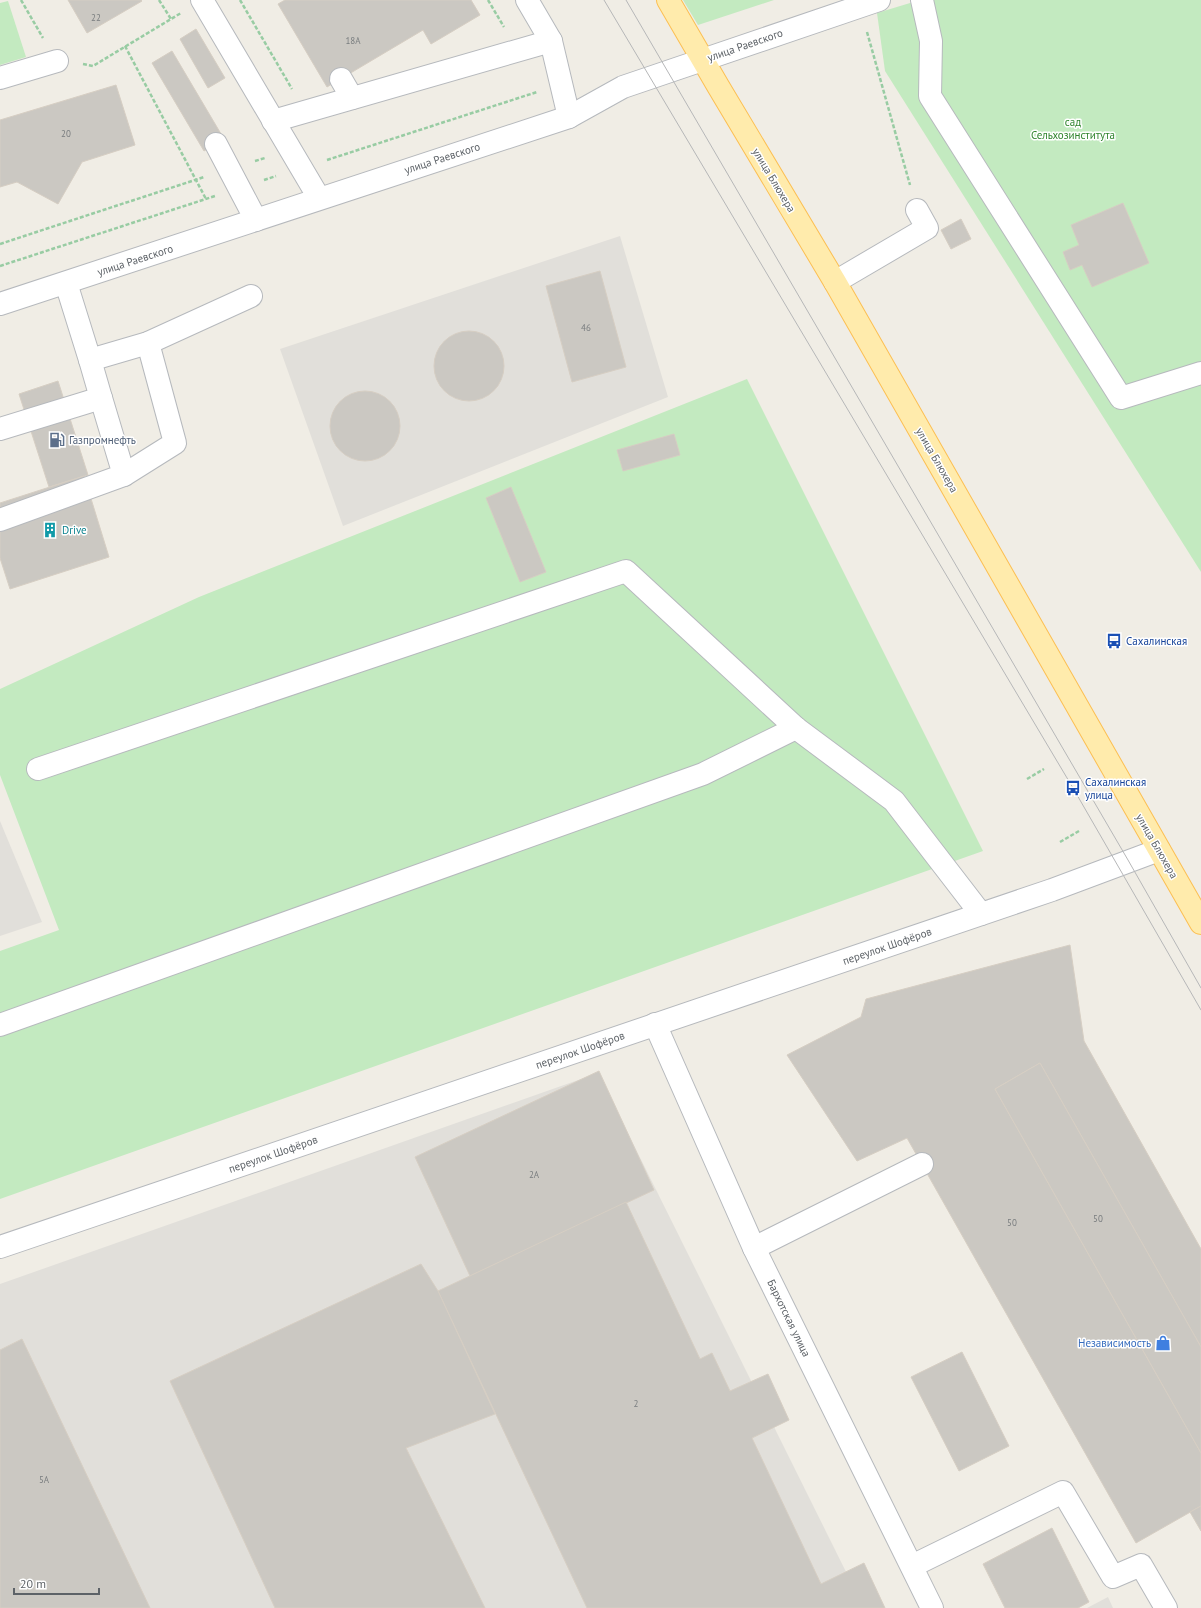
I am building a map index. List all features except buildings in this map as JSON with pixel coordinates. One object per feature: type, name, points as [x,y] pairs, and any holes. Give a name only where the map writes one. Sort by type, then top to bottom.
[{"type":"main road","name":"улица Блюхера","points":[[668,0],[835,282],[1201,923]]},
{"type":"street","points":[[202,0],[319,198]]},
{"type":"street","points":[[527,0],[551,41],[569,117]]},
{"type":"street","name":"улица Раевского","points":[[0,304],[569,117],[623,87],[703,59],[839,6],[879,0]]},
{"type":"street","points":[[922,0],[931,41],[930,96],[1121,398],[1201,373]]},
{"type":"street","points":[[273,121],[551,41]]},
{"type":"street","points":[[0,78],[56,60]]},
{"type":"street","points":[[341,79],[352,98]]},
{"type":"street","points":[[216,144],[256,220]]},
{"type":"street","points":[[835,282],[927,228],[917,210]]},
{"type":"street","points":[[66,283],[124,475]]},
{"type":"street","points":[[90,360],[148,343],[251,296]]},
{"type":"street","points":[[0,520],[124,475],[175,444],[148,343]]},
{"type":"street","points":[[0,429],[101,398]]},
{"type":"street","points":[[38,769],[626,571],[796,728],[894,801],[981,914]]},
{"type":"street","points":[[0,1025],[703,774],[796,728]]},
{"type":"street","name":"переулок Шофёров","points":[[0,1247],[981,914],[1103,872],[1118,864],[1159,850]]},
{"type":"street","name":"Бархотская улица","points":[[655,1024],[754,1248],[932,1608]]},
{"type":"street","points":[[754,1248],[922,1164]]},
{"type":"street","points":[[912,1566],[1063,1492],[1113,1577],[1141,1565],[1166,1608]]},
{"type":"path","points":[[21,0],[56,60],[93,66],[202,0]]},
{"type":"path","points":[[159,0],[171,19]]},
{"type":"path","points":[[240,0],[305,111]]},
{"type":"path","points":[[488,0],[518,50]]},
{"type":"path","points":[[866,28],[917,210]]},
{"type":"path","points":[[125,46],[206,199]]},
{"type":"path","points":[[0,244],[290,149]]},
{"type":"path","points":[[1027,779],[1044,769]]},
{"type":"path","points":[[1060,842],[1079,831]]},
{"type":"shaded area","points":[[620,236],[668,397],[343,526],[280,349]]},
{"type":"shaded area","points":[[0,821],[42,922],[0,936]]},
{"type":"shaded area","points":[[598,1073],[864,1608],[0,1608],[0,1284]]},
{"type":"shaded area","points":[[1108,1597],[1113,1608],[1087,1608]]},
{"type":"green space","points":[[683,0],[774,0],[698,25]]},
{"type":"green space","name":"сад Сельхозинститута","points":[[920,0],[1201,0],[1201,572],[885,71],[877,13]]},
{"type":"green space","points":[[8,1],[26,57],[0,65],[0,3]]},
{"type":"green space","points":[[747,379],[983,851],[0,1199],[0,951],[59,930],[0,775],[0,689],[199,597]]},
{"type":"tram line","points":[[604,0],[1073,788],[1201,1010]]},
{"type":"tram line","points":[[626,0],[1128,860],[1201,988]]},
{"type":"place","name":"Газпромнефть","points":[[57,440]]},
{"type":"place","name":"Drive","points":[[50,530]]},
{"type":"place","name":"Сахалинская","points":[[1114,641]]},
{"type":"place","name":"Сахалинская улица","points":[[1073,788]]},
{"type":"place","name":"Независимость","points":[[1163,1343]]}]
